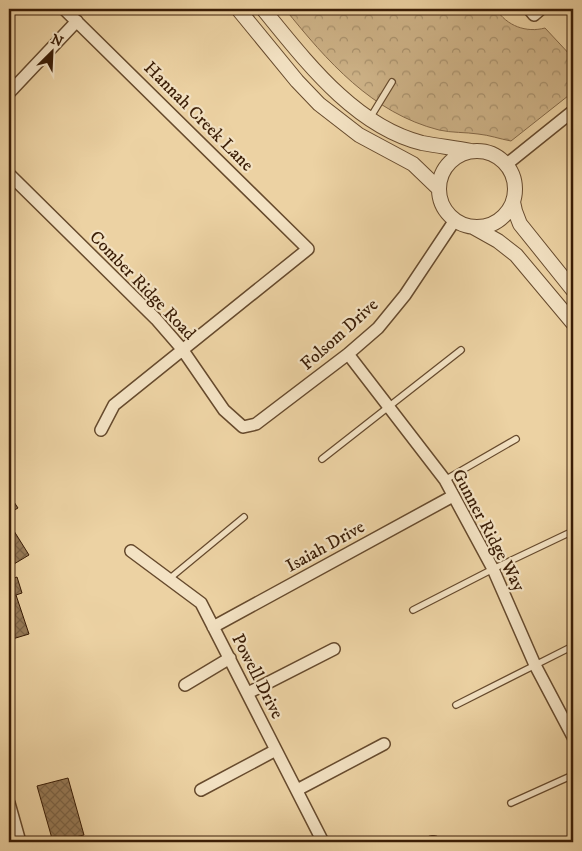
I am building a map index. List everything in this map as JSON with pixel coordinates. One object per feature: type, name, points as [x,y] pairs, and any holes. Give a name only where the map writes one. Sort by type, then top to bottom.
[{"type":"street","name":"Hannah Creek Lane","points":[[64,9],[308,250],[182,349]]},
{"type":"street","points":[[238,9],[297,81],[319,104],[359,135],[413,164],[439,189]]},
{"type":"street","points":[[263,9],[315,72],[335,92],[370,118],[397,133],[422,142],[471,151],[483,151],[494,154],[507,164],[512,173],[516,192],[508,212],[499,220],[484,227],[472,227]]},
{"type":"street","points":[[9,93],[77,21]]},
{"type":"street","points":[[507,164],[573,111]]},
{"type":"street","points":[[471,151],[461,154],[448,164],[442,173],[439,196],[445,210],[455,220],[498,241],[516,255],[573,323]]},
{"type":"street","name":"Comber Ridge Road","points":[[9,174],[137,299],[182,349],[224,410],[243,427]]},
{"type":"street","points":[[513,202],[514,211],[520,224],[573,290]]},
{"type":"street","name":"Folsom Drive","points":[[243,427],[256,424],[348,354],[378,328],[405,295],[455,220]]},
{"type":"street","points":[[101,430],[114,405],[182,349]]},
{"type":"street","name":"Gunner Ridge Way","points":[[348,354],[445,480],[493,569],[535,665],[573,737]]},
{"type":"street","name":"Isaiah Drive","points":[[213,627],[453,496]]},
{"type":"street","name":"Powell Drive","points":[[131,551],[201,603],[323,842]]},
{"type":"street","points":[[248,693],[334,649]]},
{"type":"street","points":[[185,685],[230,658]]},
{"type":"street","points":[[297,790],[384,744]]},
{"type":"street","points":[[202,790],[276,750]]},
{"type":"street","points":[[9,803],[20,842]]},
{"type":"lane","points":[[370,118],[392,82]]},
{"type":"lane","points":[[322,459],[388,405],[461,350]]},
{"type":"lane","points":[[445,480],[516,439]]},
{"type":"lane","points":[[169,579],[244,516]]},
{"type":"lane","points":[[413,610],[573,531]]},
{"type":"lane","points":[[456,705],[573,646]]},
{"type":"lane","points":[[511,803],[573,775]]},
{"type":"green space","points":[[285,9],[496,9],[506,20],[518,27],[531,30],[545,28],[573,58],[573,92],[511,141],[482,135],[439,130],[415,122],[372,98],[335,66]]},
{"type":"building","points":[[12,499],[18,508],[9,513],[9,501]]},
{"type":"building","points":[[9,523],[29,555],[9,567]]},
{"type":"building","points":[[17,577],[22,593],[16,595],[29,634],[9,640],[9,580]]},
{"type":"building","points":[[68,778],[84,835],[53,842],[37,786]]},
{"type":"building","points":[[91,837],[92,842],[69,842]]}]
